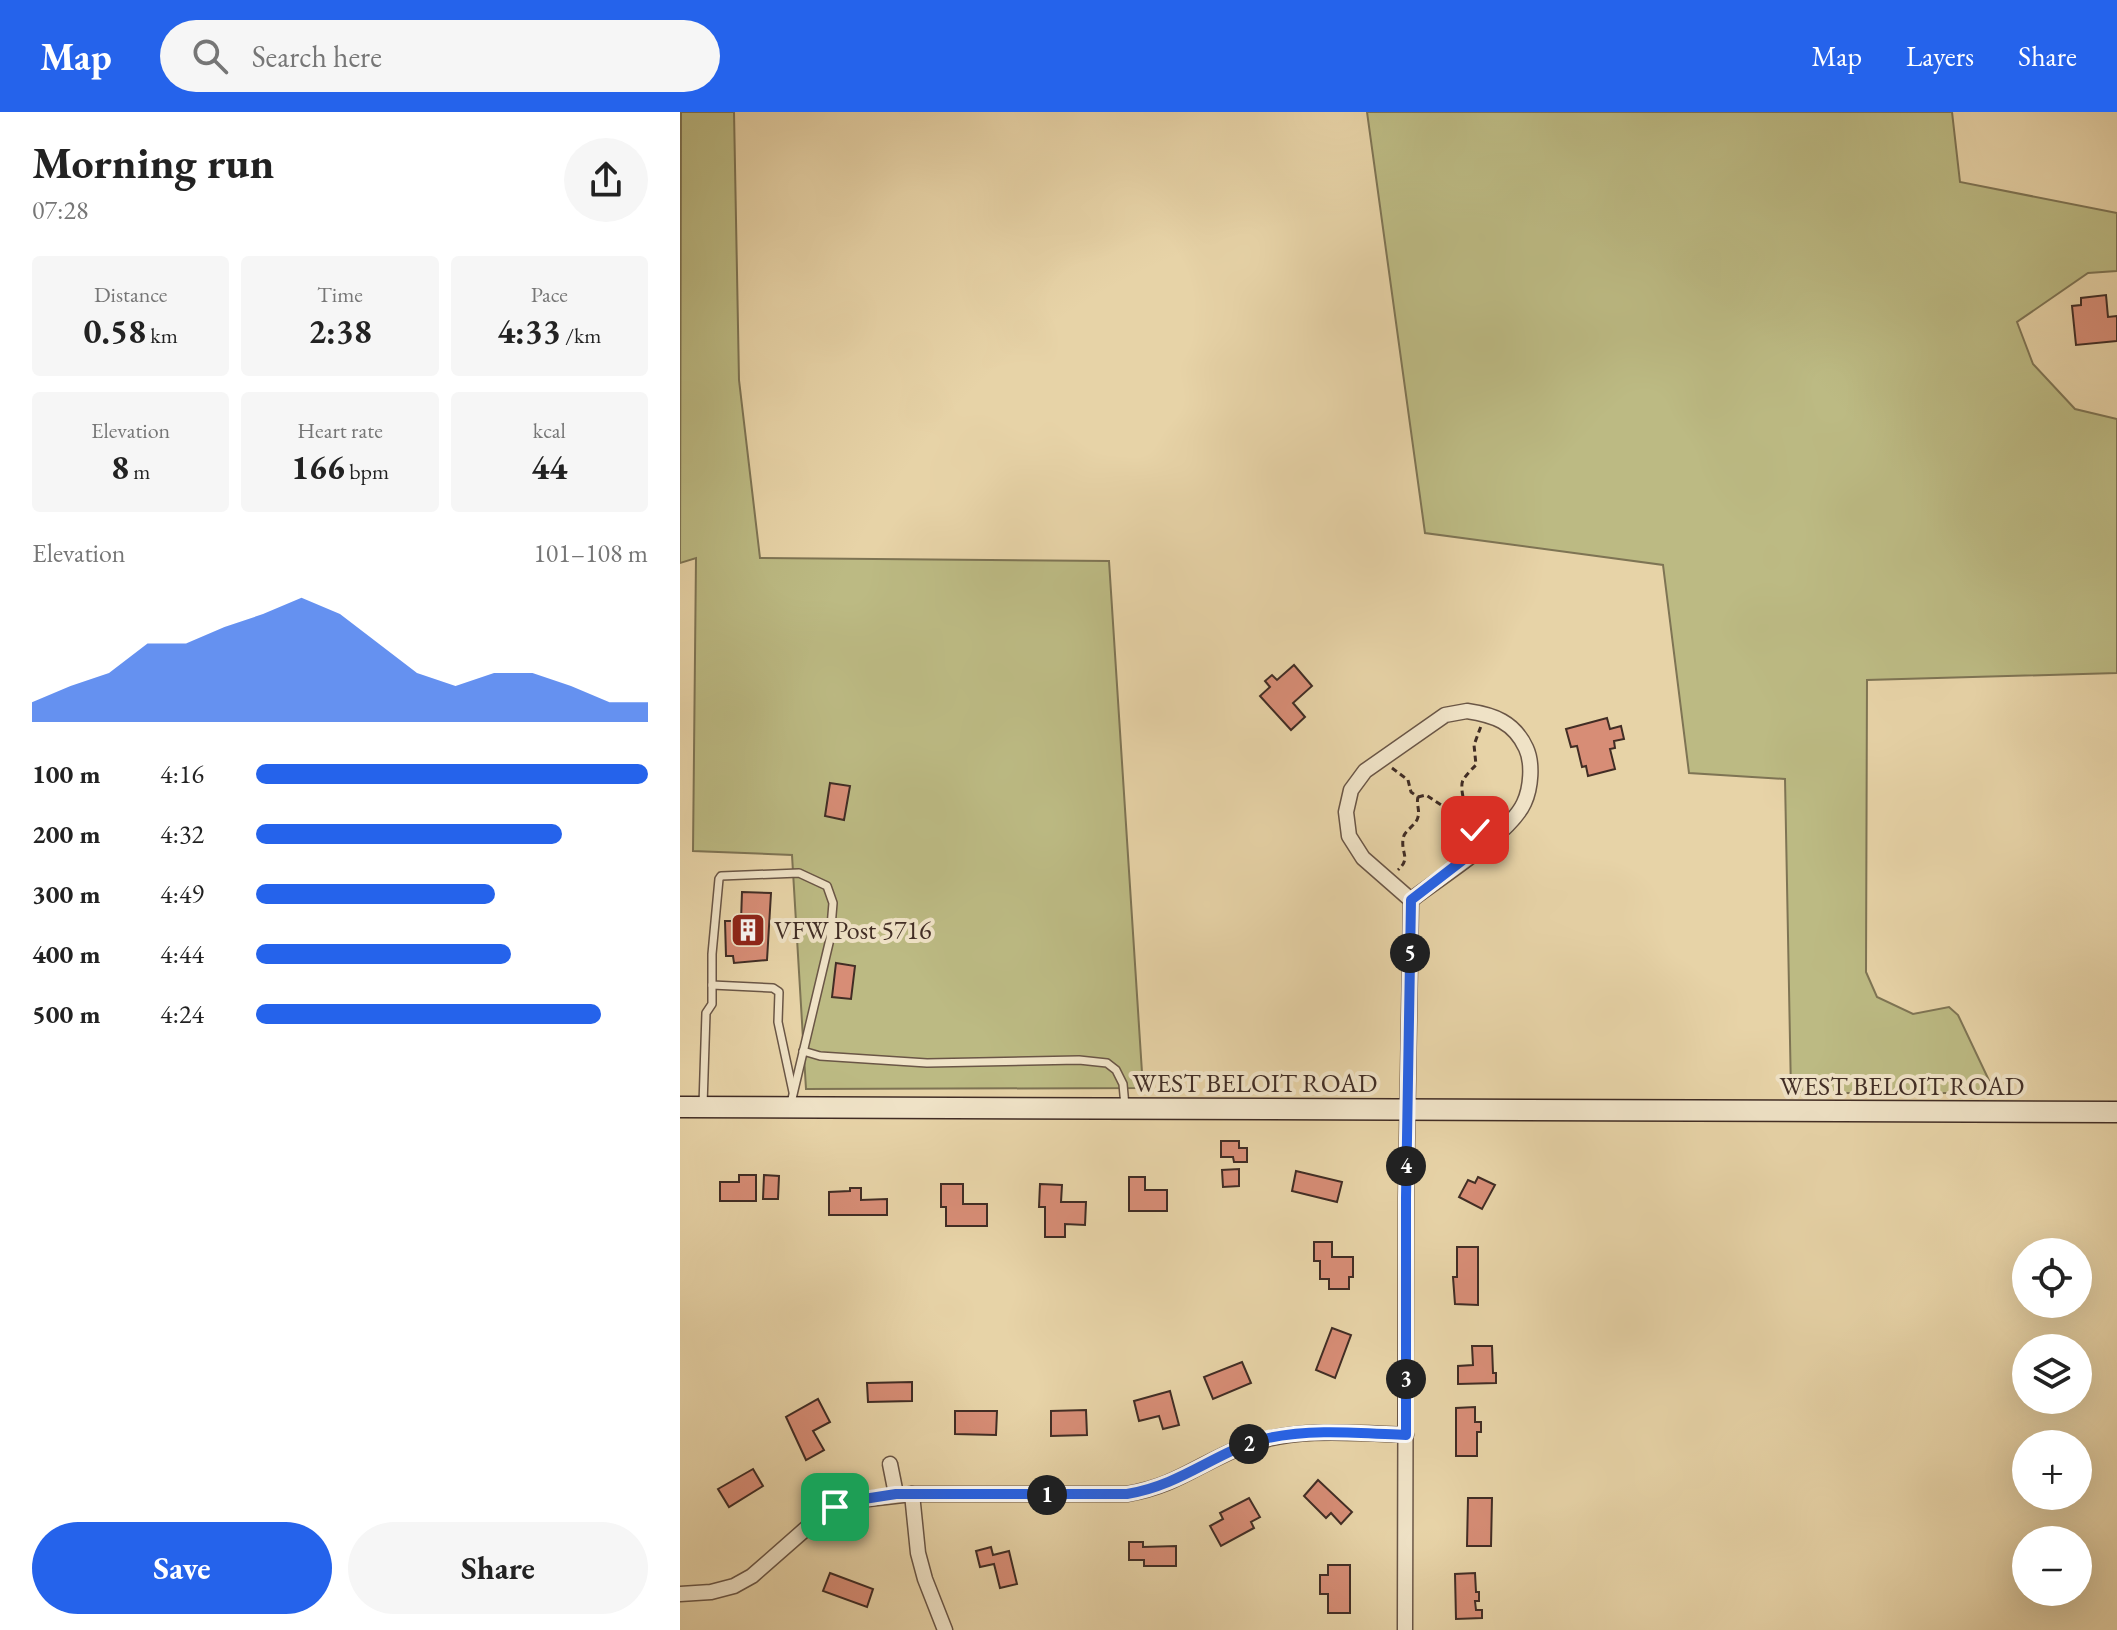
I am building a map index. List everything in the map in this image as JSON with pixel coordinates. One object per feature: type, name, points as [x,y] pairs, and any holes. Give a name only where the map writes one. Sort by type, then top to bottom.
[{"type":"main road","name":"WEST BELOIT ROAD","points":[[680,1107],[792,1100],[1125,1108],[2117,1112]]},
{"type":"street","points":[[1467,711],[1492,715],[1516,729],[1528,752],[1530,777],[1524,804],[1505,828],[1411,900],[1363,858],[1349,836],[1346,812],[1351,790],[1365,771],[1445,715],[1467,711]]},
{"type":"street","points":[[1405,1630],[1411,900]]},
{"type":"street","points":[[680,1594],[711,1592],[734,1586],[752,1576],[818,1518],[851,1501],[896,1494],[1127,1494],[1161,1487],[1264,1439],[1318,1433],[1406,1435]]},
{"type":"street","points":[[890,1464],[896,1494]]},
{"type":"street","points":[[912,1494],[918,1553],[945,1630]]},
{"type":"lane","points":[[703,1107],[706,1013],[712,1004],[712,954],[721,876],[799,873],[827,886],[833,903],[830,939],[792,1100]]},
{"type":"lane","points":[[712,985],[773,988],[779,992],[778,1022],[792,1100]]},
{"type":"lane","points":[[803,1051],[820,1056],[927,1063],[1079,1060],[1107,1063],[1116,1070],[1123,1084],[1125,1108]]},
{"type":"path","points":[[1483,713],[1478,738],[1474,741],[1476,765],[1462,782],[1467,817],[1475,830],[1490,839]]},
{"type":"path","points":[[1385,757],[1394,770],[1408,780],[1411,792],[1418,797],[1426,795],[1455,814],[1467,817]]},
{"type":"path","points":[[1393,885],[1398,870],[1406,863],[1404,835],[1417,820],[1418,797]]},
{"type":"shaded area","points":[[681,112],[734,112],[739,380],[760,558],[1109,561],[1143,1088],[806,1089],[792,855],[693,851],[696,558],[680,563]]},
{"type":"shaded area","points":[[1367,112],[1952,112],[1960,182],[2117,213],[2117,271],[2088,273],[2017,322],[2033,364],[2075,409],[2117,419],[2117,673],[1867,680],[1866,972],[1877,997],[1913,1014],[1949,1007],[1958,1015],[1995,1093],[1791,1093],[1785,779],[1689,773],[1663,565],[1425,533]]},
{"type":"building","points":[[2106,295],[2108,317],[2117,316],[2117,341],[2076,345],[2072,306],[2081,305],[2081,298]]},
{"type":"building","points":[[1294,665],[1312,686],[1293,703],[1305,717],[1291,730],[1260,696],[1270,687],[1265,681],[1272,675],[1277,680]]},
{"type":"building","points":[[1607,718],[1610,729],[1621,726],[1624,739],[1614,741],[1615,748],[1610,749],[1615,769],[1588,776],[1586,766],[1582,767],[1577,746],[1571,747],[1566,729]]},
{"type":"building","points":[[830,783],[850,786],[844,820],[825,816]]},
{"type":"building","name":"VFW Post 5716","points":[[742,892],[771,893],[767,960],[734,963],[733,956],[726,956],[725,921],[741,921]]},
{"type":"building","points":[[836,963],[855,966],[851,999],[832,997]]},
{"type":"building","points":[[1221,1141],[1239,1141],[1239,1148],[1247,1148],[1247,1162],[1234,1162],[1233,1157],[1221,1157]]},
{"type":"building","points":[[1239,1169],[1239,1186],[1223,1187],[1222,1170]]},
{"type":"building","points":[[1296,1171],[1342,1182],[1337,1202],[1292,1191]]},
{"type":"building","points":[[739,1175],[756,1175],[756,1201],[720,1201],[720,1182],[739,1182]]},
{"type":"building","points":[[764,1175],[779,1176],[778,1199],[763,1199]]},
{"type":"building","points":[[1129,1177],[1145,1177],[1145,1190],[1167,1190],[1167,1211],[1129,1211]]},
{"type":"building","points":[[1478,1177],[1495,1185],[1482,1209],[1459,1197],[1468,1180],[1475,1183]]},
{"type":"building","points":[[941,1184],[963,1184],[963,1204],[987,1204],[987,1226],[946,1226],[946,1207],[941,1207]]},
{"type":"building","points":[[1040,1184],[1062,1185],[1061,1202],[1086,1202],[1085,1225],[1065,1224],[1065,1237],[1045,1237],[1045,1207],[1039,1207]]},
{"type":"building","points":[[850,1188],[861,1188],[861,1200],[887,1199],[887,1215],[829,1215],[829,1192],[850,1191]]},
{"type":"building","points":[[1314,1242],[1332,1242],[1332,1257],[1353,1257],[1353,1277],[1349,1277],[1349,1289],[1329,1289],[1329,1279],[1320,1279],[1320,1261],[1314,1261]]},
{"type":"building","points":[[1457,1247],[1478,1247],[1478,1305],[1455,1304],[1453,1277],[1457,1277]]},
{"type":"building","points":[[1332,1328],[1351,1335],[1335,1378],[1316,1370]]},
{"type":"building","points":[[1472,1346],[1492,1346],[1496,1383],[1458,1384],[1458,1366],[1473,1365]]},
{"type":"building","points":[[1242,1362],[1251,1383],[1213,1399],[1204,1377]]},
{"type":"building","points":[[912,1382],[912,1401],[868,1402],[867,1383]]},
{"type":"building","points":[[1170,1391],[1179,1425],[1163,1429],[1159,1416],[1139,1421],[1134,1401]]},
{"type":"building","points":[[818,1399],[830,1422],[813,1431],[824,1450],[806,1460],[786,1417]]},
{"type":"building","points":[[1475,1407],[1475,1422],[1481,1422],[1481,1432],[1477,1432],[1477,1456],[1456,1456],[1456,1408]]},
{"type":"building","points":[[1086,1410],[1087,1435],[1051,1436],[1051,1411]]},
{"type":"building","points":[[955,1411],[997,1411],[996,1435],[955,1434]]},
{"type":"building","points":[[753,1469],[763,1486],[729,1507],[718,1489]]},
{"type":"building","points":[[1318,1480],[1352,1512],[1341,1524],[1331,1513],[1326,1518],[1304,1496]]},
{"type":"building","points":[[1249,1498],[1260,1517],[1251,1522],[1254,1528],[1221,1546],[1210,1526],[1223,1519],[1220,1513]]},
{"type":"building","points":[[1468,1498],[1492,1498],[1491,1546],[1467,1546]]},
{"type":"building","points":[[1129,1542],[1143,1542],[1143,1547],[1176,1546],[1176,1566],[1144,1566],[1144,1560],[1129,1560]]},
{"type":"building","points":[[991,1547],[993,1555],[1009,1551],[1017,1584],[1000,1588],[994,1564],[980,1567],[976,1551]]},
{"type":"building","points":[[1328,1565],[1350,1565],[1350,1613],[1328,1613],[1328,1594],[1320,1594],[1320,1575],[1328,1575]]},
{"type":"building","points":[[830,1573],[873,1589],[867,1607],[823,1591]]},
{"type":"building","points":[[1475,1573],[1476,1592],[1479,1592],[1479,1601],[1475,1601],[1476,1610],[1482,1610],[1482,1618],[1456,1619],[1455,1574]]},
{"type":"place","name":"VFW Post 5716","points":[[748,930]]},
{"type":"route","points":[[835,1507],[851,1501],[896,1494],[1127,1494],[1161,1487],[1264,1439],[1318,1433],[1406,1435],[1411,900],[1490,839],[1475,830]]}]
